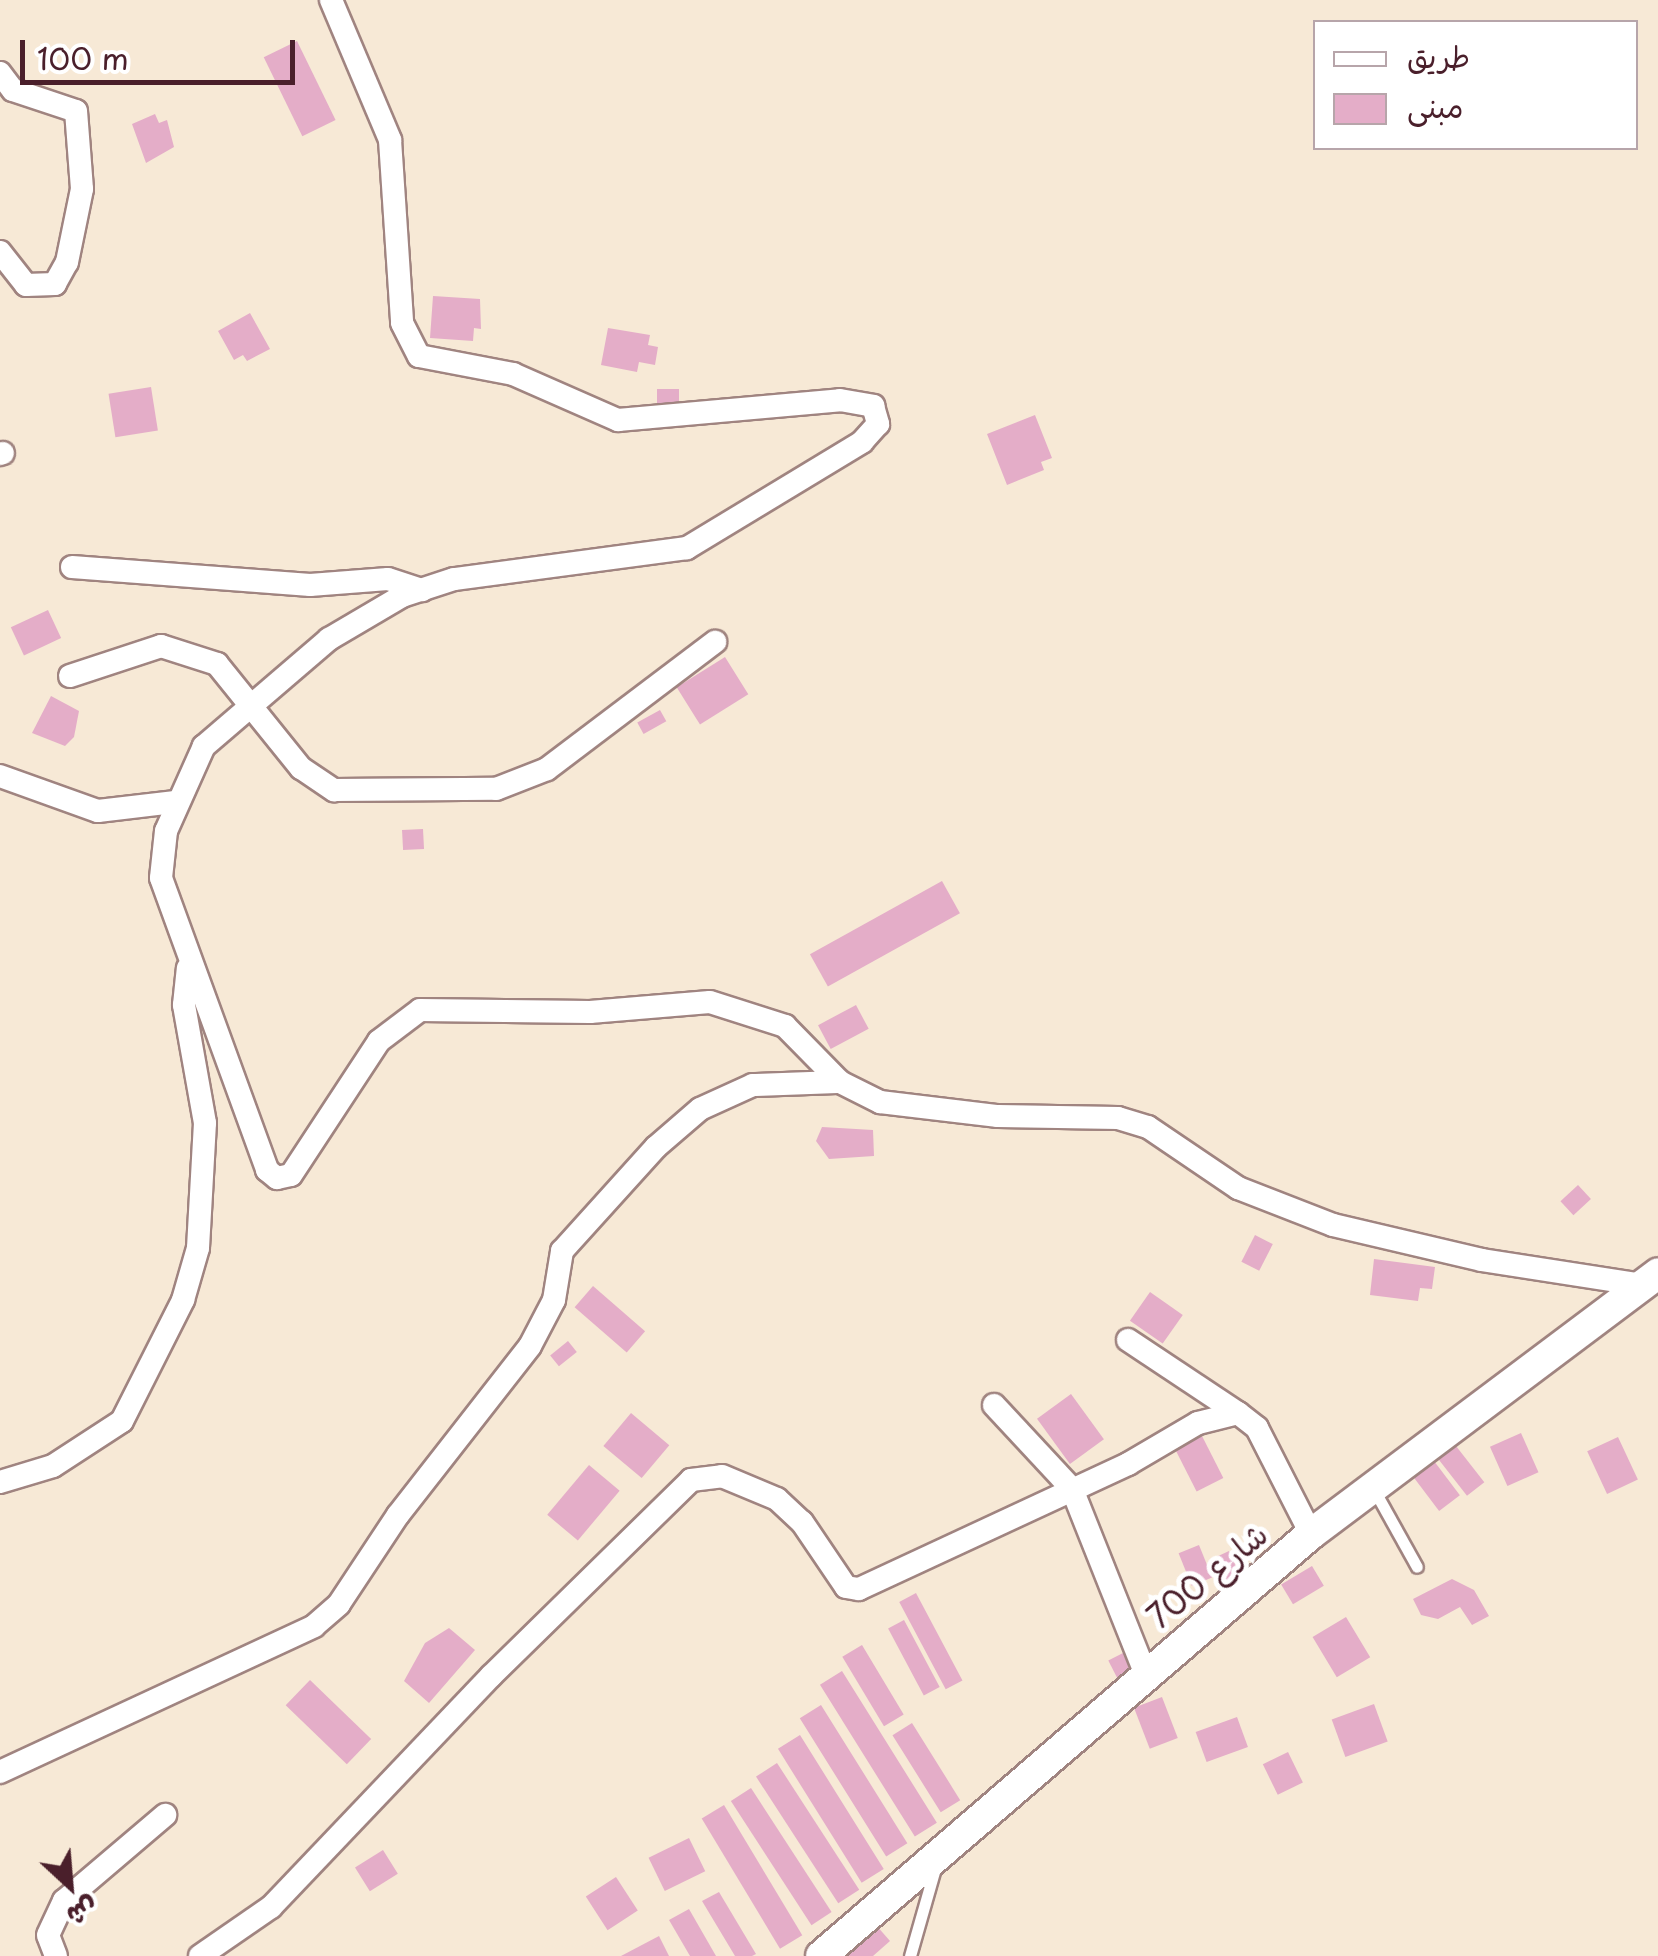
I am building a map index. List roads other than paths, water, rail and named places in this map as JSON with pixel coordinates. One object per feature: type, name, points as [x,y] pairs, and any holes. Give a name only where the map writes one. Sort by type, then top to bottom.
[{"type":"main road","name":"شارع 700","points":[[821,1956],[1145,1672],[1311,1534],[1651,1279]]},
{"type":"street","points":[[331,0],[390,140],[402,322],[419,356],[513,374],[618,420],[840,400],[872,406],[878,414],[878,424],[862,442],[687,548],[454,579],[422,590],[330,639],[204,746],[176,802],[161,878],[261,1159],[277,1178],[298,1166],[379,1041],[420,1010],[736,1006],[796,1034],[840,1082],[900,1108],[1118,1118],[1148,1127],[1238,1188],[1333,1225],[1482,1260],[1651,1279]]},
{"type":"street","points":[[0,74],[14,90],[76,111],[82,188],[67,262],[55,284],[26,285],[0,252]]},
{"type":"street","points":[[72,567],[310,585],[388,579],[422,590]]},
{"type":"street","points":[[70,676],[161,646],[216,664],[301,768],[334,790],[496,789],[547,769],[715,642]]},
{"type":"street","points":[[0,776],[98,812],[176,802]]},
{"type":"street","points":[[0,1482],[53,1466],[122,1420],[183,1300],[198,1248],[206,1123],[184,1005],[189,964]]},
{"type":"street","points":[[0,1772],[314,1626],[339,1604],[398,1515],[530,1346],[554,1300],[562,1250],[656,1147],[700,1108],[753,1085],[840,1082]]},
{"type":"street","points":[[1128,1340],[1257,1428],[1311,1534]]},
{"type":"street","points":[[994,1405],[1072,1488],[1145,1672]]},
{"type":"street","points":[[200,1956],[271,1907],[642,1523],[691,1480],[722,1476],[777,1499],[852,1589],[909,1570],[1198,1423],[1238,1413]]},
{"type":"street","points":[[56,1956],[48,1936],[64,1901],[165,1815]]},
{"type":"lane","points":[[1373,1488],[1417,1567]]},
{"type":"lane","points":[[910,1956],[936,1859]]}]
